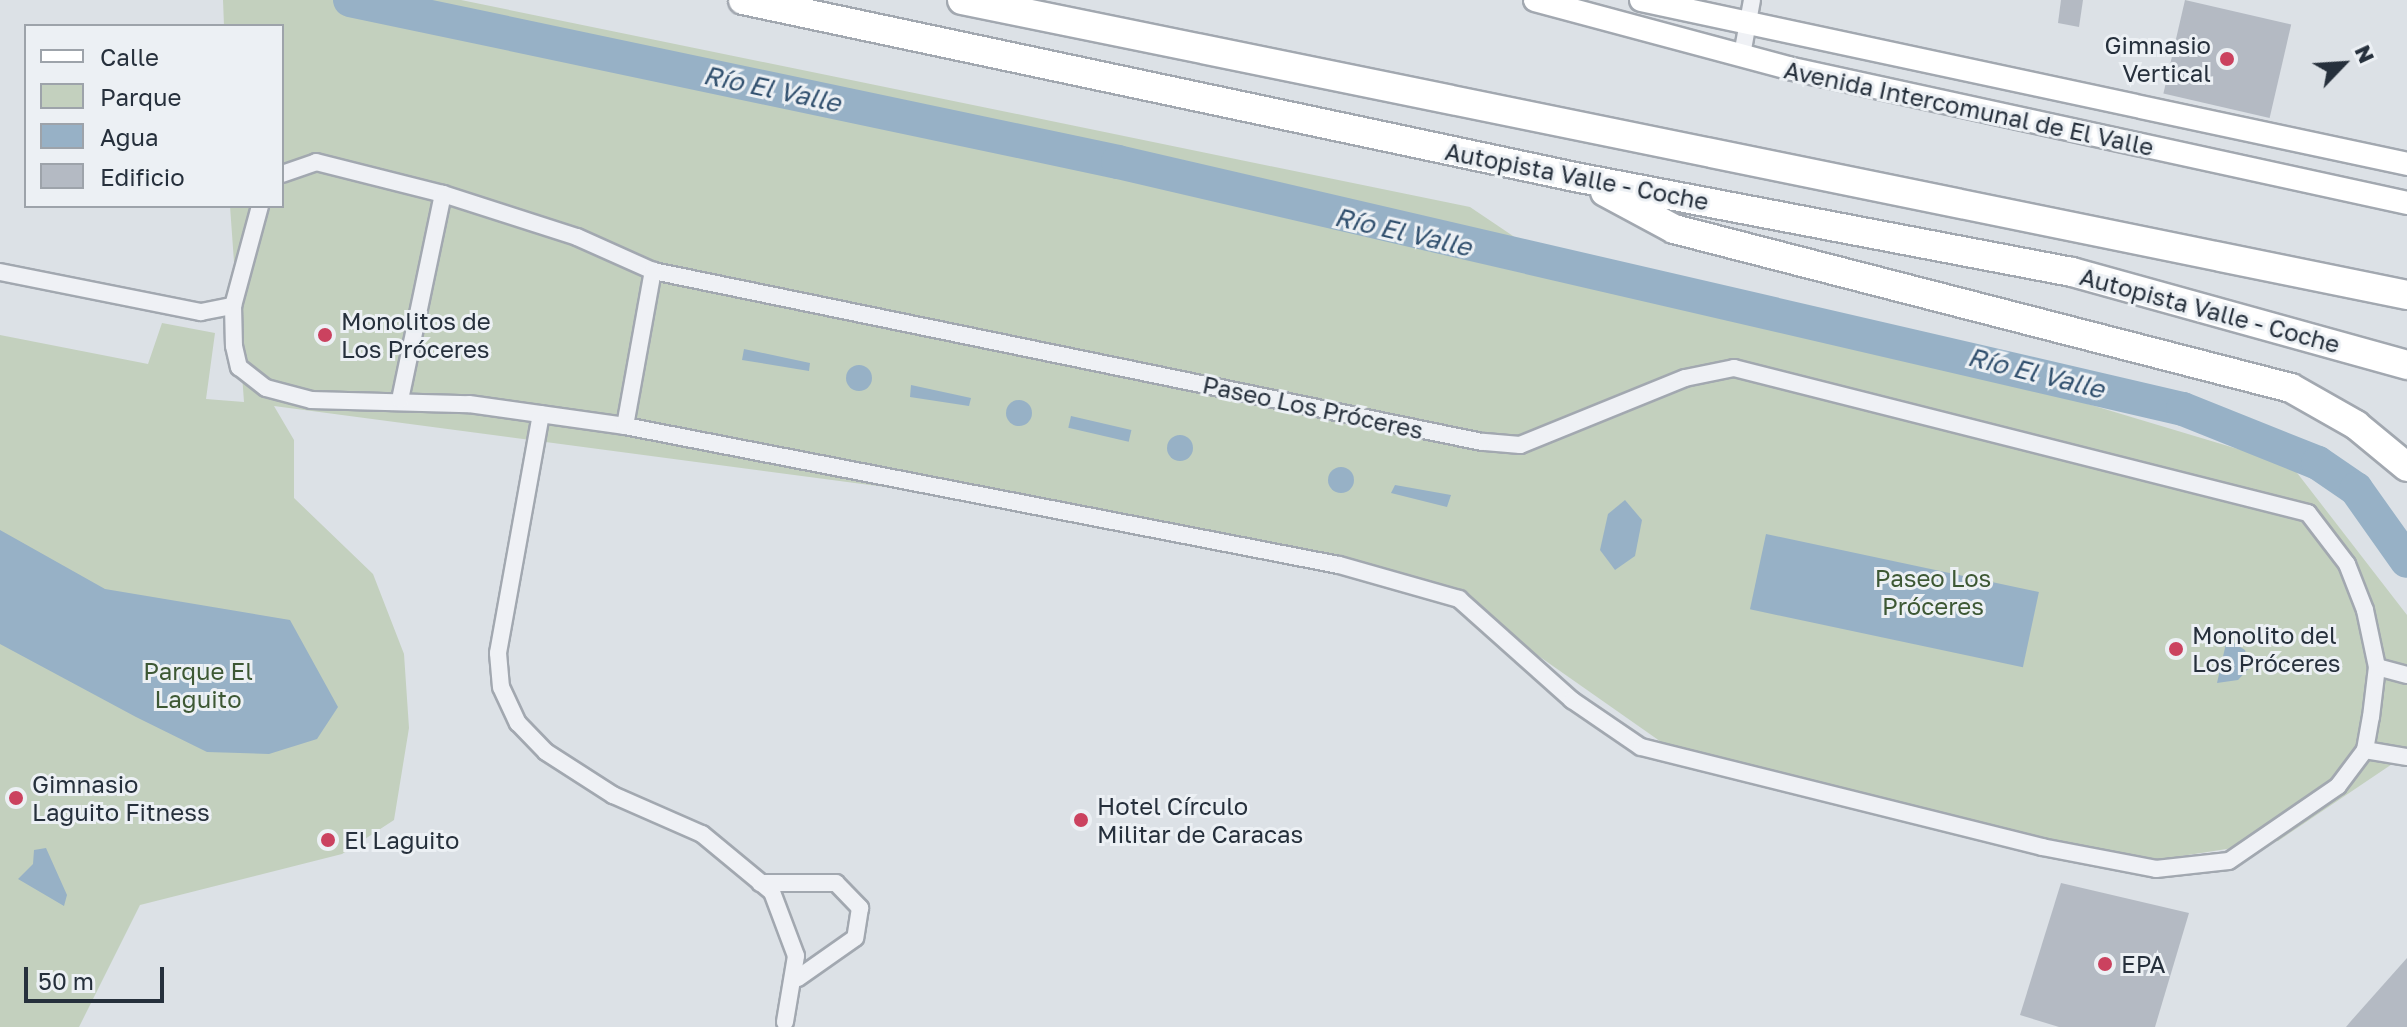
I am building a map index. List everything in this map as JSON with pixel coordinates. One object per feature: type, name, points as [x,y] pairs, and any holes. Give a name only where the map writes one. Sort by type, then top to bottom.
[{"type":"highway","name":"Autopista Valle - Coche","points":[[743,0],[1580,178],[2072,272],[2407,365]]},
{"type":"highway","name":"Autopista Valle - Coche","points":[[962,0],[2404,294]]},
{"type":"highway","points":[[1580,178],[1674,229],[2291,388],[2356,425],[2407,467]]},
{"type":"main road","name":"Avenida Intercomunal de El Valle","points":[[1535,0],[1742,55],[2407,203]]},
{"type":"main road","name":"Avenida Intercomunal de El Valle","points":[[1641,0],[1751,10],[2072,96],[2407,164]]},
{"type":"street","points":[[1742,55],[1751,10]]},
{"type":"street","name":"Paseo Los Próceres","points":[[284,173],[316,162],[443,194],[577,237],[653,271],[1482,442],[1520,445],[1685,378],[1734,368],[2308,513],[2347,564],[2377,667],[2365,750]]},
{"type":"street","points":[[400,400],[443,194]]},
{"type":"street","points":[[259,208],[233,306],[239,367],[266,388],[311,400],[400,400],[625,426],[1336,565],[1459,599],[1572,700],[1641,747],[2156,869],[2195,869],[2254,848],[2316,806],[2365,750],[2407,757]]},
{"type":"street","points":[[625,426],[653,271]]},
{"type":"street","points":[[0,272],[201,312],[233,306]]},
{"type":"street","points":[[541,414],[498,653],[501,687],[518,723],[546,752],[613,795],[702,834],[760,883],[786,921],[798,978],[785,1022]]},
{"type":"street","points":[[2377,667],[2407,675]]},
{"type":"street","points":[[760,883],[836,883],[860,908],[855,938],[798,978]]},
{"type":"green space","name":"Paseo Los Próceres","points":[[223,0],[461,0],[1470,207],[1587,286],[1998,377],[2291,465],[2407,615],[2407,754],[2278,841],[2111,867],[1684,758],[1473,610],[1336,565],[991,501],[274,406],[294,440],[294,498],[373,574],[404,654],[409,728],[394,820],[342,854],[140,905],[79,1027],[0,1027],[0,335],[148,364],[162,323],[215,333],[206,399],[244,402],[230,208],[284,208],[284,24],[224,24]]},
{"type":"water","points":[[744,349],[810,363],[809,371],[742,360]]},
{"type":"water","points":[[859,365],[868,369],[872,378],[868,387],[859,391],[850,387],[846,378],[850,369]]},
{"type":"water","points":[[911,385],[971,398],[969,406],[910,397]]},
{"type":"water","points":[[1019,400],[1028,404],[1032,413],[1028,422],[1019,426],[1010,422],[1006,413],[1010,404]]},
{"type":"water","points":[[1071,416],[1131,430],[1129,442],[1068,428]]},
{"type":"water","points":[[1180,435],[1189,439],[1193,448],[1189,457],[1180,461],[1171,457],[1167,448],[1171,439]]},
{"type":"water","points":[[1341,467],[1350,471],[1354,480],[1350,489],[1341,493],[1332,489],[1328,480],[1332,471]]},
{"type":"water","points":[[1395,485],[1451,495],[1447,507],[1391,493]]},
{"type":"water","points":[[1625,500],[1642,520],[1635,556],[1615,570],[1600,550],[1608,514]]},
{"type":"water","points":[[0,530],[105,589],[290,620],[338,707],[317,739],[269,754],[207,752],[136,717],[0,644]]},
{"type":"water","points":[[1766,534],[2039,592],[2023,667],[1750,609]]},
{"type":"water","points":[[2227,639],[2245,650],[2249,668],[2238,680],[2217,683]]},
{"type":"water","points":[[46,848],[67,895],[64,906],[18,879],[33,864],[34,850]]},
{"type":"building","points":[[2061,0],[2083,0],[2079,27],[2058,23]]},
{"type":"building","name":"Gimnasio Vertical","points":[[2185,0],[2291,25],[2270,118],[2163,94]]},
{"type":"building","name":"EPA","points":[[2061,883],[2189,913],[2155,1027],[2059,1027],[2020,1015]]},
{"type":"building","points":[[2407,958],[2407,1027],[2346,1027],[2351,1021]]},
{"type":"waterway","name":"Río El Valle","points":[[350,0],[1118,162],[2183,409],[2318,463],[2356,489],[2407,561]]},
{"type":"place","name":"Gimnasio Vertical","points":[[2227,59]]},
{"type":"place","name":"Monolitos de Los Próceres","points":[[325,335]]},
{"type":"place","name":"Monolito del Los Próceres","points":[[2176,649]]},
{"type":"place","name":"Gimnasio Laguito Fitness","points":[[16,798]]},
{"type":"place","name":"Hotel Círculo Militar de Caracas","points":[[1081,820]]},
{"type":"place","name":"El Laguito","points":[[328,840]]},
{"type":"place","name":"EPA","points":[[2105,964]]},
{"type":"park label","name":"Parque El Laguito","points":[[198,685]]}]
